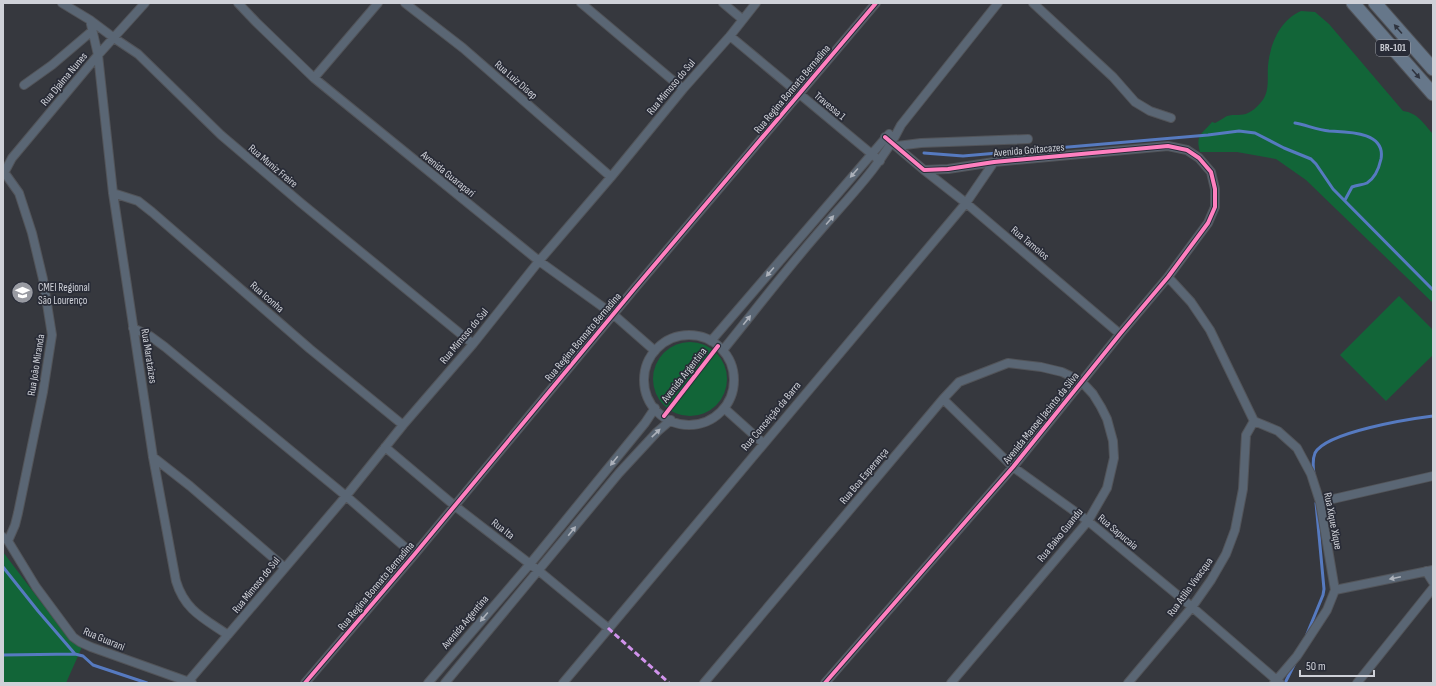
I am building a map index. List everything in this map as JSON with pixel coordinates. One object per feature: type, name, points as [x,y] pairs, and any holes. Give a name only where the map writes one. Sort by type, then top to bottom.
[{"type":"main road","name":"BR-101","points":[[1353,3],[1433,94]]},
{"type":"main road","name":"BR-101","points":[[1375,3],[1433,69]]},
{"type":"street","name":"Rua Muniz Freire","points":[[62,3],[90,20],[138,54],[221,135],[472,344]]},
{"type":"street","name":"Rua Djalma Nunes","points":[[4,173],[12,158],[98,55],[145,3]]},
{"type":"street","name":"Avenida Guarapari","points":[[238,3],[314,78],[539,261],[614,315],[655,351]]},
{"type":"street","points":[[314,78],[378,3]]},
{"type":"street","name":"Rua Luiz Disep","points":[[404,3],[463,48],[611,177]]},
{"type":"street","points":[[581,3],[683,89]]},
{"type":"street","points":[[723,3],[742,19]]},
{"type":"street","name":"Rua Mimoso do Sul","points":[[189,683],[284,567],[346,496],[539,261],[611,177],[683,89],[730,36],[756,3]]},
{"type":"street","name":"Rua Regina Bonnato Bernadina","points":[[305,683],[876,3]]},
{"type":"street","name":"Avenida Argentina","points":[[711,341],[870,154],[885,137],[900,125],[998,3]]},
{"type":"street","points":[[1032,3],[1114,77],[1135,102],[1150,110],[1171,118]]},
{"type":"street","name":"Rua Marataizes","points":[[90,20],[98,55],[113,193],[133,328],[153,457],[176,581],[179,592],[185,602],[195,612],[228,635]]},
{"type":"street","points":[[24,85],[52,65],[92,31]]},
{"type":"street","name":"Travessa 1","points":[[730,36],[880,161]]},
{"type":"street","name":"Avenida Argentina","points":[[723,350],[797,258],[894,144],[900,125]]},
{"type":"street","points":[[885,137],[924,170]]},
{"type":"street","points":[[894,144],[1028,139]]},
{"type":"street","name":"Avenida Goitacazes","points":[[924,170],[948,169],[994,162],[1168,146],[1187,150]]},
{"type":"street","name":"Avenida Manoel Jacinto da Silva","points":[[824,683],[1013,467],[1081,381],[1168,277],[1208,223],[1215,208],[1215,189],[1211,172],[1199,158],[1187,150]]},
{"type":"street","name":"Rua Conceição da Barra","points":[[563,683],[966,203],[994,162]]},
{"type":"street","name":"Rua Tamoios","points":[[924,170],[966,203],[1120,334]]},
{"type":"street","name":"Rua João Miranda","points":[[4,173],[19,193],[32,233],[43,279],[52,335],[43,392],[18,513],[15,525],[5,539]]},
{"type":"street","name":"Rua Iconha","points":[[113,193],[138,202],[152,212],[304,344],[403,425]]},
{"type":"street","points":[[1168,277],[1191,302],[1210,330],[1254,421]]},
{"type":"street","points":[[133,328],[150,336],[165,347],[346,496],[414,555]]},
{"type":"street","points":[[684,335],[700,336],[711,341],[723,350],[730,362],[734,378],[732,394],[724,408],[718,414],[703,422],[687,424],[671,420],[655,408],[648,397],[644,381],[647,365],[655,351],[668,341],[684,335]]},
{"type":"street","name":"Rua Boa Esperança","points":[[704,683],[943,399],[959,382],[1008,363],[1041,366],[1062,372],[1081,381]]},
{"type":"street","name":"Rua Baixo Guandu","points":[[951,683],[1088,521],[1107,488],[1114,458],[1113,441],[1107,419],[1093,394],[1081,381]]},
{"type":"street","name":"Rua Sapucaia","points":[[943,399],[1013,467],[1088,521],[1192,607],[1277,682]]},
{"type":"street","name":"Avenida Argentina","points":[[428,683],[530,564],[645,423],[655,408]]},
{"type":"street","points":[[724,408],[763,443]]},
{"type":"street","name":"Avenida Argentina","points":[[445,683],[624,468],[656,432],[671,420]]},
{"type":"street","name":"Rua Xique Xique","points":[[1254,421],[1278,431],[1297,448],[1311,474],[1320,502],[1335,590]]},
{"type":"street","name":"Rua Atilio Vivacqua","points":[[1128,683],[1192,607],[1211,580],[1226,554],[1235,530],[1243,489],[1246,435],[1254,421]]},
{"type":"street","name":"Rua Ita","points":[[386,447],[454,506],[539,571],[608,628]]},
{"type":"street","points":[[153,457],[190,486],[284,567]]},
{"type":"street","points":[[1320,502],[1433,476]]},
{"type":"street","name":"Rua Guarani","points":[[5,539],[36,587],[73,637],[91,647],[189,683]]},
{"type":"street","points":[[1277,682],[1297,656],[1327,610],[1335,590],[1429,570],[1433,582]]},
{"type":"street","points":[[1357,683],[1433,588]]},
{"type":"green space","points":[[1301,11],[1315,12],[1329,24],[1403,111],[1416,116],[1433,134],[1433,303],[1306,180],[1276,159],[1237,152],[1200,152],[1198,142],[1200,135],[1212,122],[1215,123],[1227,116],[1248,113],[1256,108],[1265,97],[1268,84],[1269,58],[1274,41],[1287,20]]},
{"type":"green space","points":[[1399,296],[1433,330],[1433,355],[1386,401],[1340,355]]},
{"type":"green space","points":[[683,342],[697,342],[711,348],[721,358],[727,372],[727,386],[721,400],[711,410],[697,416],[683,416],[669,410],[659,400],[653,386],[653,372],[659,358],[669,348]]},
{"type":"green space","points":[[3,552],[60,627],[73,641],[82,647],[66,683],[3,683]]},
{"type":"waterway","points":[[1295,123],[1325,130],[1363,135],[1371,138],[1377,143],[1381,150],[1381,159],[1376,172],[1367,183],[1352,187],[1345,200]]},
{"type":"waterway","points":[[924,153],[963,156],[1239,131],[1255,133],[1284,148],[1311,159],[1333,189],[1433,290]]},
{"type":"waterway","points":[[1314,474],[1313,461],[1315,453],[1322,446],[1335,439],[1388,423],[1433,416]]},
{"type":"waterway","points":[[1307,634],[1324,589],[1316,503]]},
{"type":"waterway","points":[[3,567],[75,654]]},
{"type":"waterway","points":[[3,655],[75,654],[83,656],[93,665],[147,683]]},
{"type":"waterway","points":[[1285,683],[1295,663]]},
{"type":"marked path","points":[[608,628],[669,683]]},
{"type":"cycle path","points":[[305,683],[414,555],[635,288],[876,3]]},
{"type":"cycle path","points":[[825,683],[1013,467],[1168,277],[1208,223],[1215,207],[1215,189],[1211,172],[1199,158],[1187,150],[1168,146],[994,162],[948,169],[924,170],[885,137]]},
{"type":"cycle path","points":[[664,416],[718,346]]},
{"type":"place","name":"CMEI Regional São Lourenço","points":[[22,293]]}]
